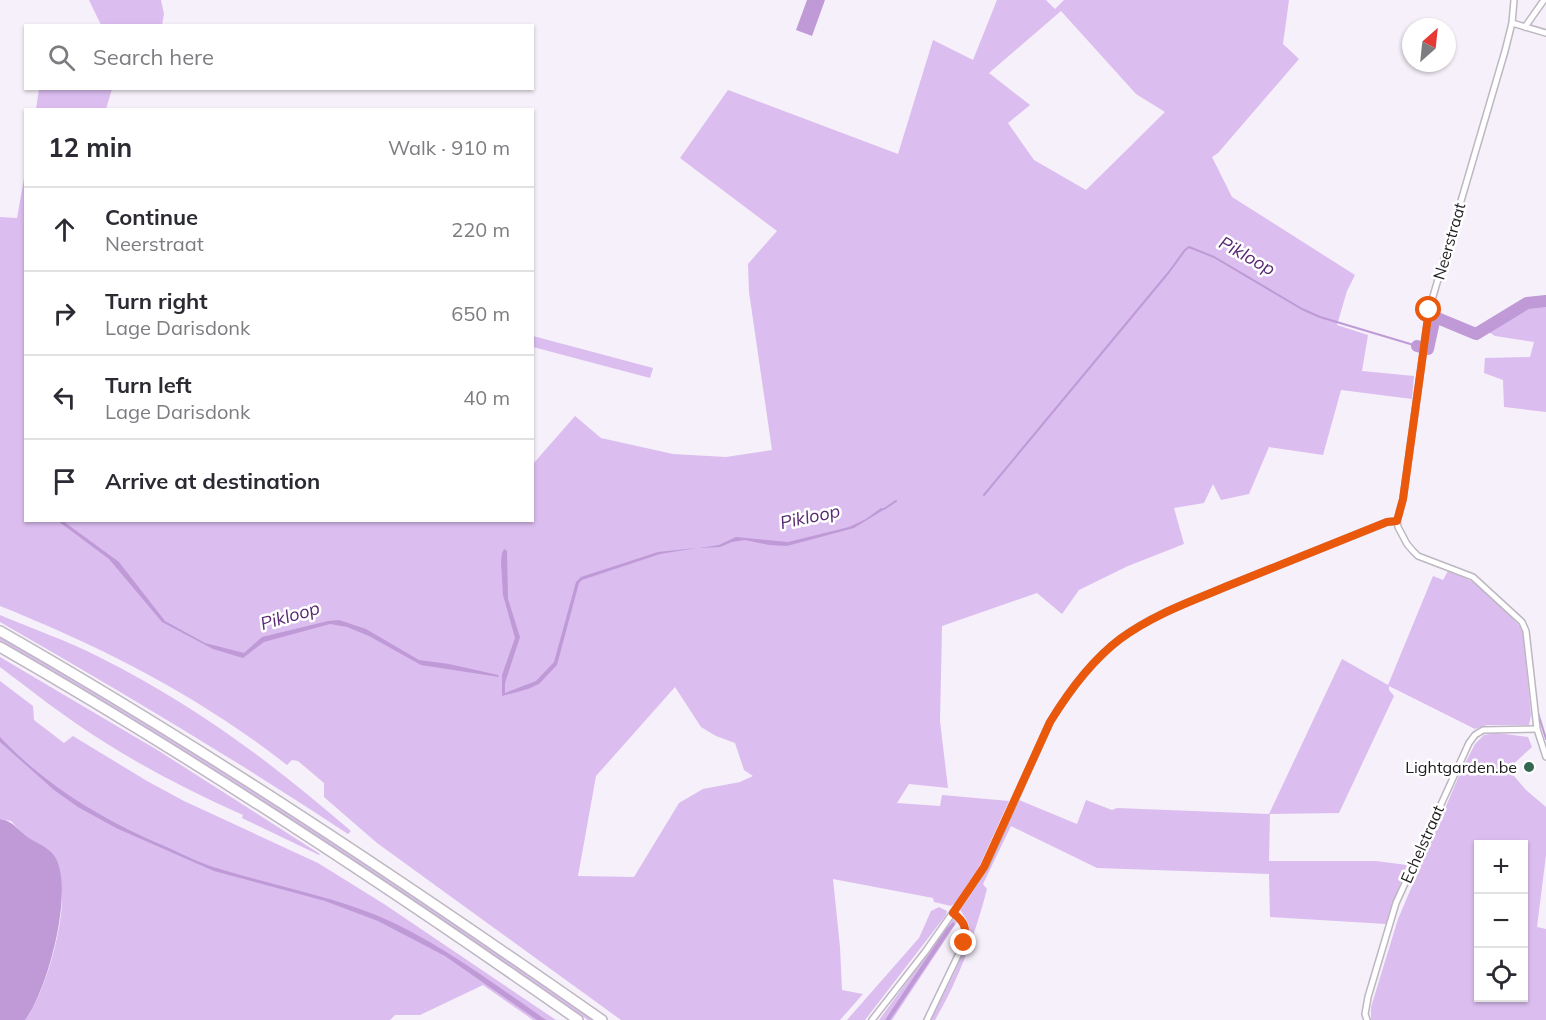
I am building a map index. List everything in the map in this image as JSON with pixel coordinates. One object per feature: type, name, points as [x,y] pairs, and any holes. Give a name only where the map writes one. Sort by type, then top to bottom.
[{"type":"highway","points":[[0,632],[174,735],[283,804],[432,901],[602,1020]]},
{"type":"highway","points":[[0,647],[168,747],[278,816],[428,914],[578,1020]]},
{"type":"street","name":"Neerstraat","points":[[1397,521],[1403,499],[1423,347],[1432,299],[1512,23],[1514,0]]},
{"type":"street","points":[[1525,27],[1544,0]]},
{"type":"street","points":[[1512,23],[1546,33]]},
{"type":"street","points":[[872,1020],[953,913],[984,867],[1050,722],[1062,701],[1110,647],[1154,616],[1348,537],[1387,522],[1397,521],[1407,544],[1418,556],[1473,577],[1522,622],[1526,631],[1537,729],[1546,757]]},
{"type":"street","name":"Echelstraat","points":[[1367,1020],[1365,1014],[1368,997],[1396,903],[1469,743],[1483,730],[1537,729]]},
{"type":"street","points":[[927,1020],[964,943],[967,931],[964,921],[953,913]]},
{"type":"shaded area","points":[[89,0],[161,0],[164,14],[162,24],[101,24]]},
{"type":"shaded area","points":[[807,0],[825,0],[812,36],[796,30]]},
{"type":"shaded area","points":[[997,0],[1046,0],[1055,9],[1064,0],[1289,0],[1283,44],[1299,59],[1218,153],[1212,157],[1232,197],[1355,275],[1347,291],[1337,325],[1368,335],[1362,371],[1414,376],[1412,399],[1341,390],[1323,455],[1269,447],[1249,494],[1221,500],[1213,484],[1204,503],[1174,508],[1184,544],[1128,566],[1079,590],[1062,614],[1037,593],[942,626],[940,721],[948,788],[909,784],[897,803],[940,806],[942,795],[1009,801],[979,867],[951,906],[934,902],[933,898],[833,879],[842,990],[863,994],[840,1020],[621,1020],[377,843],[324,797],[324,783],[298,761],[292,760],[287,765],[219,717],[149,675],[76,638],[0,606],[0,217],[17,218],[24,179],[24,522],[534,522],[534,463],[575,416],[601,438],[673,454],[726,457],[772,450],[749,292],[748,264],[777,231],[680,158],[728,90],[898,154],[933,40],[973,60]],"holes":[[[1061,11],[1136,94],[1165,112],[1086,190],[1034,160],[1008,123],[1030,105],[989,73]],[[675,687],[701,727],[735,743],[744,770],[753,776],[740,782],[703,789],[679,803],[634,877],[578,876],[596,776]]]},
{"type":"shaded area","points":[[39,90],[112,90],[106,108],[36,108]]},
{"type":"shaded area","points":[[1534,301],[1546,301],[1546,412],[1504,407],[1503,380],[1484,373],[1485,358],[1530,357],[1534,342],[1495,336],[1481,327]]},
{"type":"shaded area","points":[[534,336],[653,368],[650,378],[534,347]]},
{"type":"shaded area","points":[[881,508],[885,509],[854,528],[787,546],[745,540],[720,547],[699,548],[719,545],[736,537],[788,542],[849,527],[866,519]]},
{"type":"shaded area","points":[[59,522],[64,522],[119,562],[165,621],[205,643],[244,653],[262,637],[339,620],[366,629],[419,660],[449,664],[499,677],[421,665],[369,636],[347,627],[330,624],[264,642],[243,658],[213,649],[162,622],[109,559]]},
{"type":"shaded area","points":[[697,548],[660,554],[582,580],[579,583],[557,665],[539,684],[502,696],[502,675],[515,638],[503,595],[501,562],[504,549],[507,551],[508,599],[520,637],[505,683],[505,693],[536,681],[554,662],[576,582],[581,577],[658,552]]},
{"type":"shaded area","points":[[1448,571],[1476,583],[1523,631],[1531,715],[1529,725],[1487,725],[1475,729],[1389,686],[1394,696],[1339,813],[1270,814],[1269,861],[1376,861],[1407,865],[1386,924],[1270,917],[1269,874],[1097,868],[1011,826],[983,884],[987,889],[972,940],[959,973],[935,1020],[930,1020],[967,941],[969,926],[960,910],[984,875],[1019,800],[1077,824],[1086,800],[1112,810],[1117,808],[1269,814],[1342,659],[1388,685],[1433,576],[1443,580]]},
{"type":"shaded area","points":[[0,615],[89,652],[168,695],[262,758],[351,831],[348,834],[176,725],[0,622]]},
{"type":"shaded area","points":[[0,637],[152,728],[301,822],[594,1020],[588,1020],[298,824],[151,731],[0,641]]},
{"type":"shaded area","points":[[0,657],[159,751],[320,854],[242,818],[243,815],[170,780],[118,751],[62,714],[0,667]]},
{"type":"shaded area","points":[[0,681],[33,706],[34,720],[64,743],[73,736],[184,801],[318,863],[384,904],[556,1020],[533,1020],[483,985],[420,1015],[395,1015],[390,1020],[25,1020],[46,978],[62,909],[62,890],[53,854],[25,836],[11,821],[0,819]]},
{"type":"shaded area","points":[[1497,733],[1528,737],[1532,747],[1508,769],[1526,790],[1546,807],[1546,855],[1537,927],[1546,929],[1546,1020],[1371,1020],[1371,1007],[1398,919],[1461,771],[1475,744],[1484,735]]},
{"type":"shaded area","points":[[0,737],[38,772],[78,802],[145,838],[207,865],[338,902],[399,925],[464,963],[546,1020],[537,1020],[445,956],[378,921],[325,901],[214,871],[116,828],[78,807],[54,790],[0,742]]},
{"type":"shaded area","points":[[0,819],[11,823],[26,836],[50,851],[60,869],[62,889],[60,913],[50,964],[34,1006],[25,1020],[0,1020]]},
{"type":"shaded area","points":[[939,907],[947,911],[946,915],[865,1020],[847,1020],[919,938],[931,911]]},
{"type":"shaded area","points":[[953,919],[957,922],[892,1020],[879,1020]]},
{"type":"shaded area","points":[[953,922],[955,924],[890,1020],[885,1020],[946,929]]},
{"type":"waterway","name":"Pikloop","points":[[984,495],[1189,247],[1214,257],[1302,309],[1320,317],[1417,346]]},
{"type":"waterway","name":"Pikloop","points":[[1417,346],[1428,349],[1435,317],[1476,334],[1527,303],[1546,301]]},
{"type":"waterway","name":"Pikloop","points":[[884,509],[896,501]]},
{"type":"waterway","points":[[1538,713],[1546,739]]},
{"type":"place","name":"Lightgarden.be","points":[[1529,767]]},
{"type":"route","points":[[964,943],[967,931],[964,921],[953,913],[984,867],[1050,722],[1062,701],[1090,666],[1120,639],[1154,616],[1387,522],[1397,521],[1403,499],[1429,310]]}]
